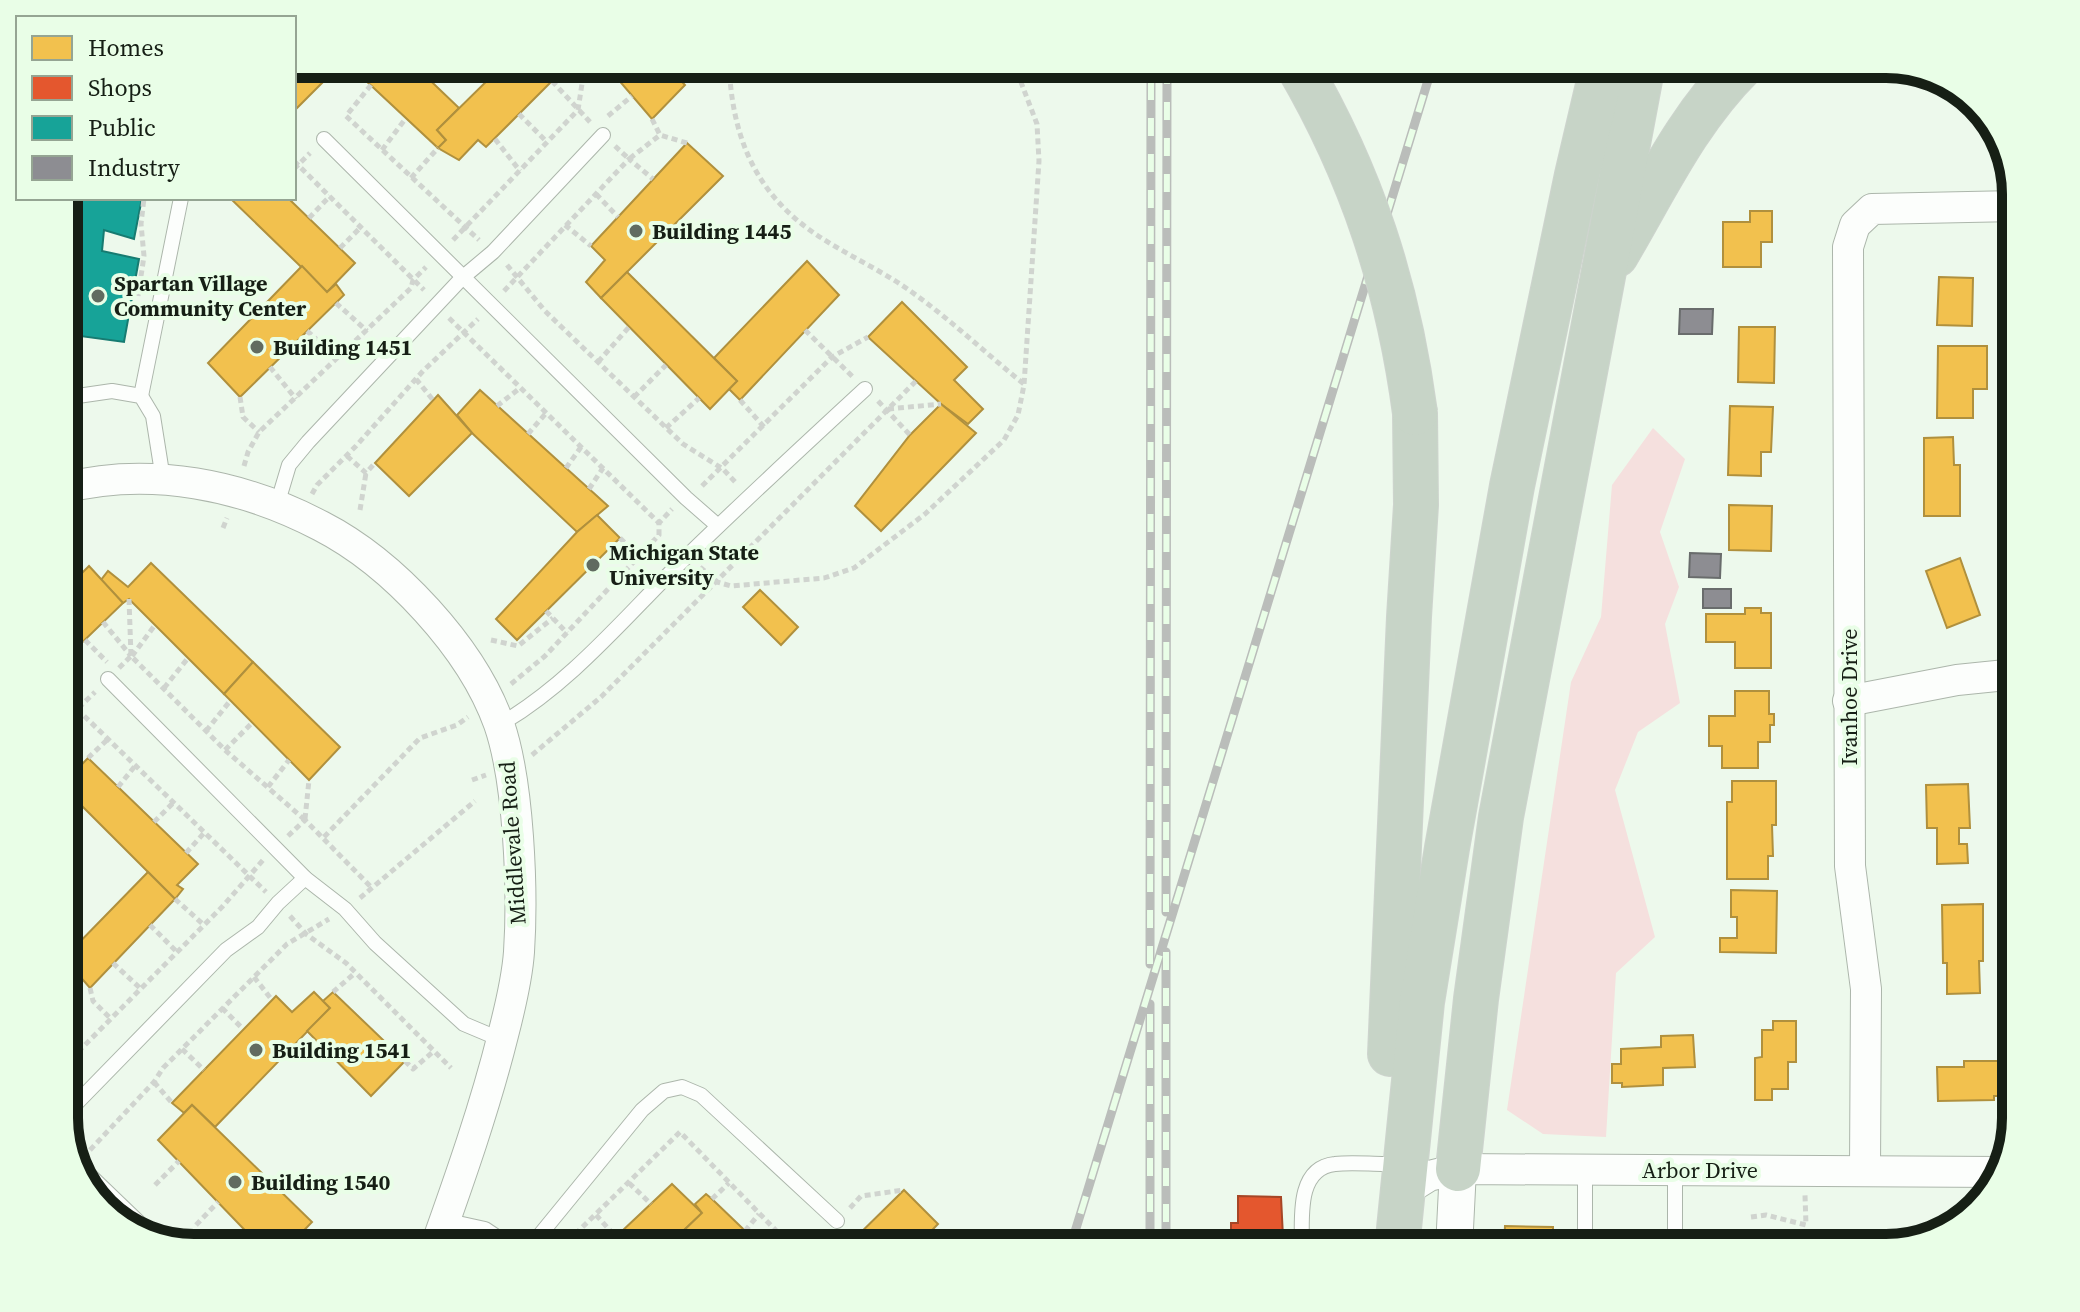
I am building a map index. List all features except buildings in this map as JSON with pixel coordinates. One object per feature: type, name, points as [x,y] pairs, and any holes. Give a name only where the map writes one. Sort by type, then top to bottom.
[{"type":"highway","points":[[1305,78],[1341,146],[1380,248],[1397,311],[1415,413],[1416,505],[1409,617],[1395,1178],[1397,1234]]},
{"type":"highway","points":[[1458,1169],[1478,985],[1501,817],[1602,278],[1598,180],[1602,78]]},
{"type":"highway","points":[[1386,1234],[1447,848],[1512,486],[1598,180],[1638,78]]},
{"type":"highway","points":[[1602,278],[1671,156],[1730,78]]},
{"type":"street","name":"Ivanhoe Drive","points":[[1865,1170],[1866,989],[1850,866],[1848,247],[1855,225],[1872,209],[2002,206]]},
{"type":"street","name":"Middlevale Road","points":[[78,485],[97,480],[163,479],[237,492],[288,510],[333,532],[374,558],[453,641],[494,714],[509,768],[513,798],[519,877],[519,953],[502,1040],[440,1234]]},
{"type":"street","points":[[1848,701],[1957,680],[2002,675]]},
{"type":"street","name":"Arbor Drive","points":[[1395,1178],[1429,1176],[1458,1169],[1865,1170],[1987,1176]]},
{"type":"street","points":[[1455,1234],[1458,1169]]},
{"type":"lane","points":[[288,510],[289,465],[462,278],[493,252],[604,127]]},
{"type":"lane","points":[[324,139],[462,278],[718,526]]},
{"type":"lane","points":[[163,479],[153,416],[141,396],[181,200]]},
{"type":"lane","points":[[494,714],[531,707],[559,683],[718,526],[865,389]]},
{"type":"lane","points":[[78,396],[112,391],[141,396]]},
{"type":"lane","points":[[108,679],[305,878],[345,909],[375,943],[464,1024],[502,1040]]},
{"type":"lane","points":[[78,1102],[226,950],[258,927],[305,878]]},
{"type":"lane","points":[[541,1234],[642,1110],[664,1091],[682,1087],[701,1095],[837,1221]]},
{"type":"lane","points":[[1302,1234],[1302,1202],[1308,1182],[1318,1168],[1334,1164],[1395,1178]]},
{"type":"lane","points":[[1585,1170],[1585,1234]]},
{"type":"lane","points":[[1675,1170],[1675,1234]]},
{"type":"lane","points":[[98,1183],[134,1217]]},
{"type":"lane","points":[[444,1220],[485,1229],[492,1234]]},
{"type":"path","points":[[223,528],[248,452],[259,432],[411,288],[413,280],[578,110],[583,78]]},
{"type":"path","points":[[730,78],[735,121],[751,168],[777,199],[806,227],[927,304],[1024,385]]},
{"type":"path","points":[[687,556],[717,582],[731,586],[824,578],[854,568],[925,514],[1004,440],[1018,415],[1024,385],[1039,161],[1037,124],[1019,78]]},
{"type":"path","points":[[371,85],[346,116],[493,252],[545,311],[666,428],[683,444],[723,469],[743,490]]},
{"type":"path","points":[[604,127],[632,96]]},
{"type":"path","points":[[519,114],[547,142]]},
{"type":"path","points":[[382,150],[406,118]]},
{"type":"path","points":[[652,119],[660,135],[687,143]]},
{"type":"path","points":[[288,510],[347,456],[416,379],[518,279],[523,269],[629,159],[660,135]]},
{"type":"path","points":[[495,139],[520,171]]},
{"type":"path","points":[[411,178],[438,148]]},
{"type":"path","points":[[629,159],[653,179]]},
{"type":"path","points":[[296,165],[659,523],[659,535],[494,714],[420,738],[324,837]]},
{"type":"path","points":[[596,194],[618,217]]},
{"type":"path","points":[[309,218],[330,196]]},
{"type":"path","points":[[137,308],[144,256],[141,224],[144,200]]},
{"type":"path","points":[[565,225],[591,246]]},
{"type":"path","points":[[340,248],[361,227]]},
{"type":"path","points":[[336,303],[367,331]]},
{"type":"path","points":[[598,362],[629,327]]},
{"type":"path","points":[[805,330],[910,435]]},
{"type":"path","points":[[307,331],[338,358]]},
{"type":"path","points":[[659,523],[723,469],[832,357],[868,337]]},
{"type":"path","points":[[634,397],[666,365]]},
{"type":"path","points":[[270,367],[296,399]]},
{"type":"path","points":[[416,379],[433,400]]},
{"type":"path","points":[[472,780],[527,759],[601,697],[916,381]]},
{"type":"path","points":[[497,406],[520,388]]},
{"type":"path","points":[[240,397],[243,417],[259,432]]},
{"type":"path","points":[[666,428],[699,398]]},
{"type":"path","points":[[740,400],[764,427]]},
{"type":"path","points":[[887,409],[941,404]]},
{"type":"path","points":[[528,434],[546,413]]},
{"type":"path","points":[[566,468],[581,447]]},
{"type":"path","points":[[347,456],[366,473]]},
{"type":"path","points":[[360,510],[366,473],[375,463]]},
{"type":"path","points":[[589,489],[603,468]]},
{"type":"path","points":[[620,538],[639,557]]},
{"type":"path","points":[[129,599],[131,656]]},
{"type":"path","points":[[546,611],[567,633]]},
{"type":"path","points":[[491,640],[518,646],[553,618]]},
{"type":"path","points":[[103,622],[131,656],[225,750],[324,837],[372,888]]},
{"type":"path","points":[[85,640],[116,671],[155,625]]},
{"type":"path","points":[[164,688],[188,658]]},
{"type":"path","points":[[78,708],[108,679]]},
{"type":"path","points":[[206,731],[230,701]]},
{"type":"path","points":[[225,750],[252,723]]},
{"type":"path","points":[[88,758],[108,739]]},
{"type":"path","points":[[268,787],[289,760]]},
{"type":"path","points":[[118,787],[135,766]]},
{"type":"path","points":[[78,1052],[305,820],[309,780]]},
{"type":"path","points":[[84,1154],[154,1082],[163,1068],[287,944],[345,909],[475,801]]},
{"type":"path","points":[[154,822],[173,803]]},
{"type":"path","points":[[186,853],[204,833]]},
{"type":"path","points":[[175,899],[204,925]]},
{"type":"path","points":[[150,925],[177,952]]},
{"type":"path","points":[[113,963],[141,989]]},
{"type":"path","points":[[333,992],[355,973]]},
{"type":"path","points":[[254,977],[272,1000]]},
{"type":"path","points":[[90,988],[93,1001],[111,1020]]},
{"type":"path","points":[[222,1008],[243,1029]]},
{"type":"path","points":[[182,1049],[204,1070]]},
{"type":"path","points":[[405,1061],[413,1069],[434,1051]]},
{"type":"path","points":[[154,1082],[172,1103]]},
{"type":"path","points":[[576,1234],[680,1132],[779,1234]]},
{"type":"path","points":[[155,1185],[179,1161]]},
{"type":"path","points":[[1751,1217],[1766,1215],[1806,1225],[1805,1170]]},
{"type":"path","points":[[629,1183],[651,1204]]},
{"type":"path","points":[[712,1199],[729,1183]]},
{"type":"path","points":[[861,1196],[904,1190]]},
{"type":"path","points":[[196,1225],[218,1202]]},
{"type":"path","points":[[745,1231],[759,1214]]},
{"type":"path","points":[[596,1215],[613,1234]]},
{"type":"shaded area","points":[[1653,428],[1685,459],[1660,532],[1679,587],[1665,624],[1680,703],[1638,732],[1615,790],[1655,937],[1616,973],[1606,1137],[1543,1134],[1507,1110],[1571,682],[1601,617],[1612,485]]},
{"type":"railway","points":[[1150,964],[1151,78]]},
{"type":"railway","points":[[1166,912],[1167,78]]},
{"type":"railway","points":[[1074,1234],[1429,78]]},
{"type":"railway","points":[[1166,952],[1166,1234]]},
{"type":"railway","points":[[1150,1004],[1150,1234]]},
{"type":"place","name":"Building 1445","points":[[636,231]]},
{"type":"place","name":"Spartan Village Community Center","points":[[98,296]]},
{"type":"place","name":"Building 1451","points":[[257,347]]},
{"type":"place","name":"Michigan State University","points":[[593,565]]},
{"type":"place","name":"Building 1541","points":[[256,1050]]},
{"type":"place","name":"Building 1540","points":[[235,1182]]}]
